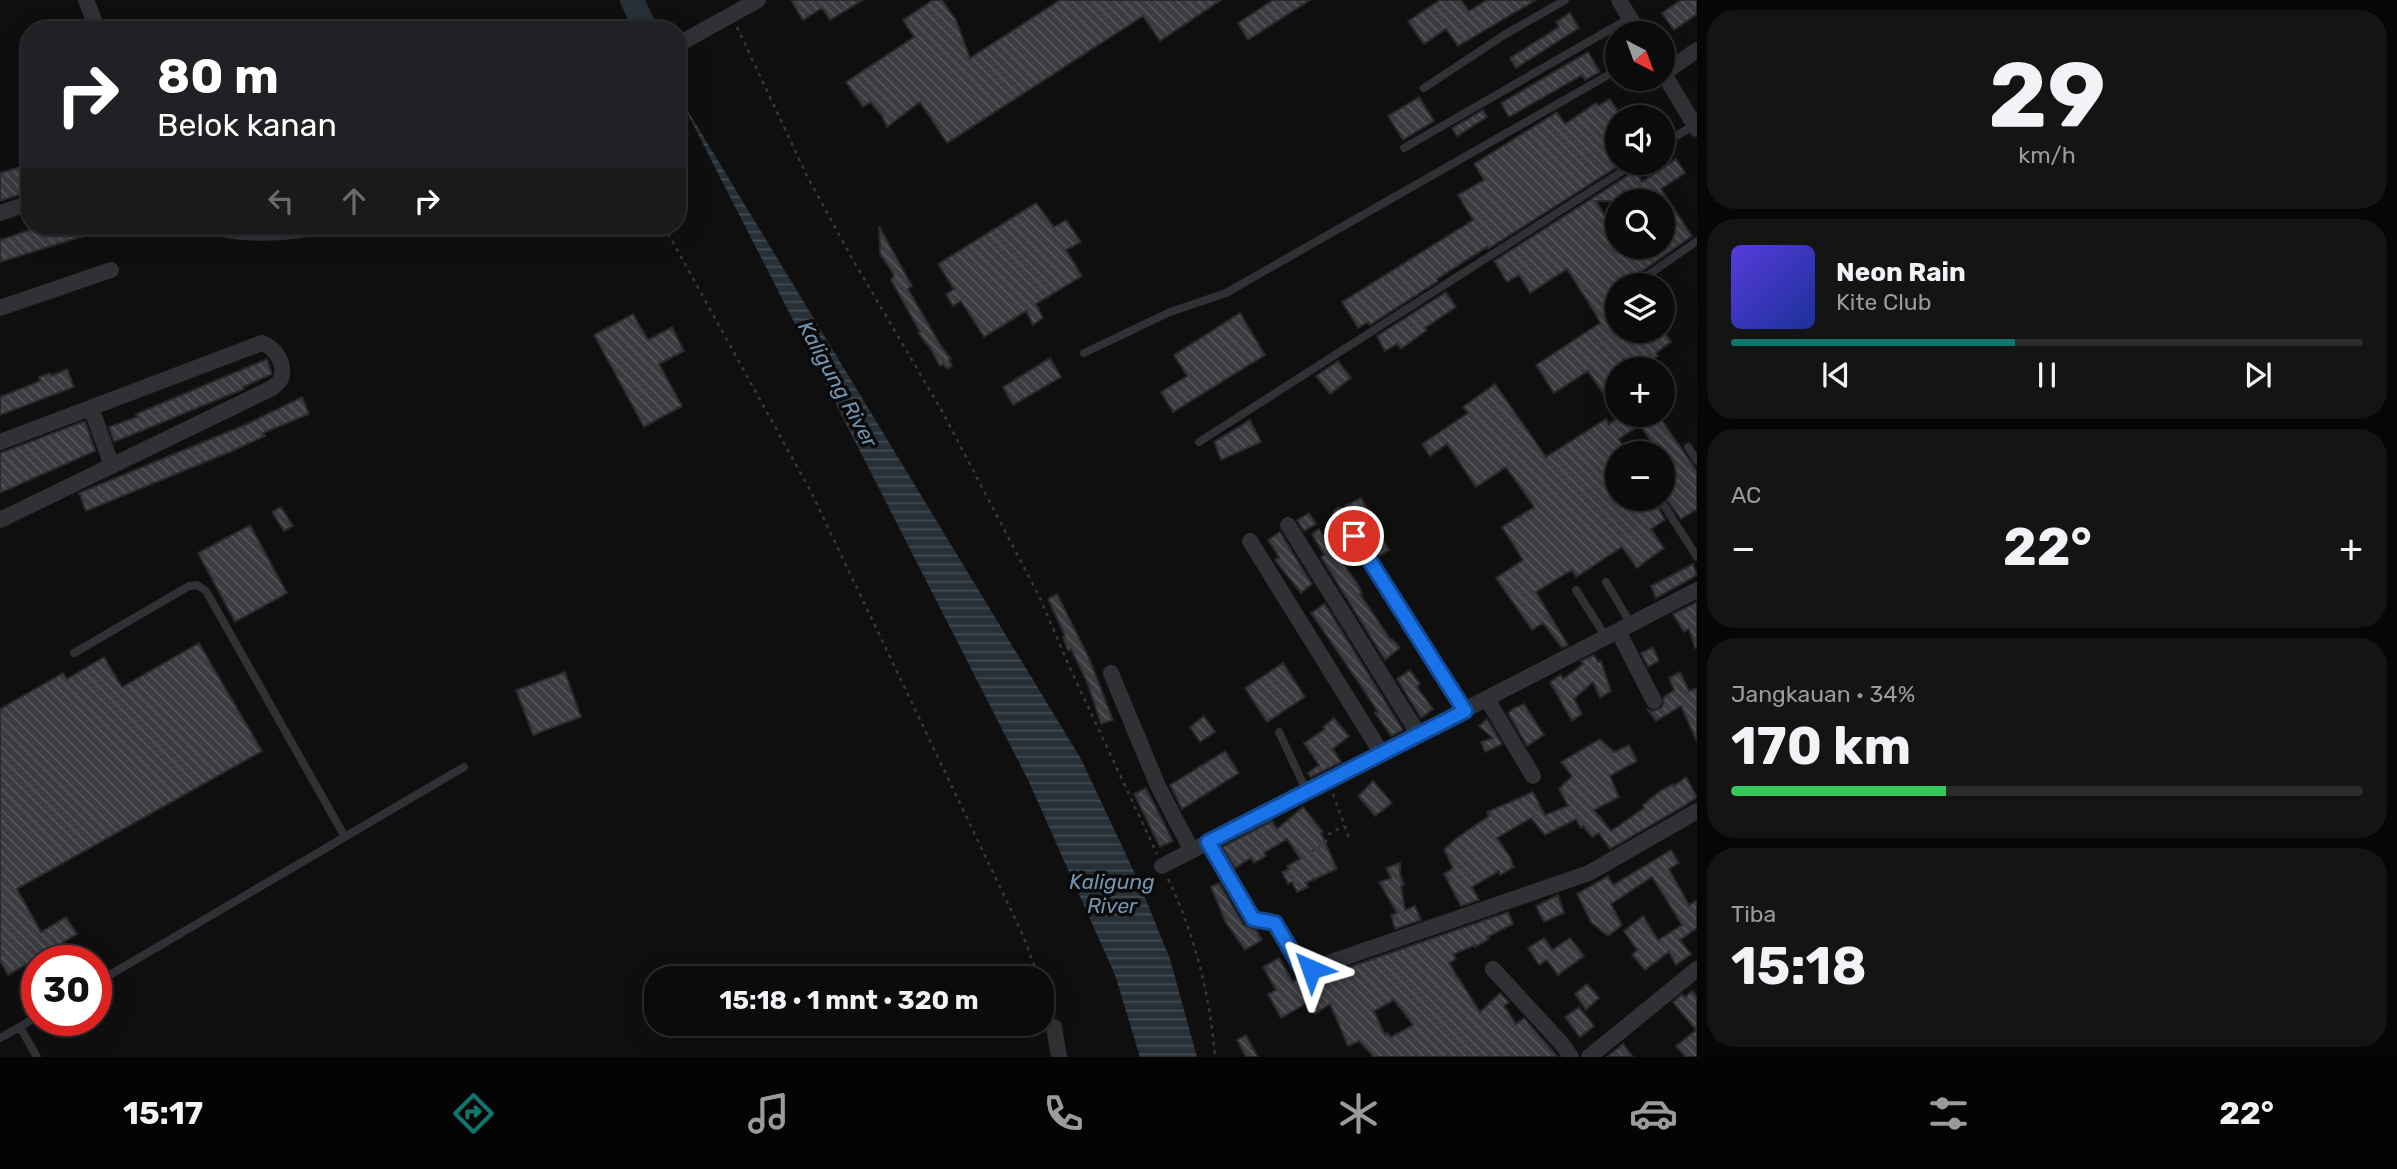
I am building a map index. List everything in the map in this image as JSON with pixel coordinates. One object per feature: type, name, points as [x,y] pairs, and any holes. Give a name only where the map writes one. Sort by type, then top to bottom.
[{"type":"street","points":[[86,0],[94,21]]},
{"type":"street","points":[[686,40],[758,0]]},
{"type":"street","points":[[1619,0],[1632,21]]},
{"type":"street","points":[[1675,64],[1697,50]]},
{"type":"street","points":[[1674,91],[1696,127]]},
{"type":"street","points":[[0,213],[21,206]]},
{"type":"street","points":[[0,308],[111,270]]},
{"type":"street","points":[[0,442],[262,343],[269,345],[277,354],[282,375],[272,388],[0,520]]},
{"type":"street","points":[[91,408],[112,466]]},
{"type":"street","points":[[1340,515],[1465,711]]},
{"type":"street","points":[[1288,525],[1419,734]]},
{"type":"street","points":[[1250,541],[1382,754]]},
{"type":"street","points":[[1162,866],[1697,590]]},
{"type":"street","points":[[1618,631],[1654,701]]},
{"type":"street","points":[[1111,673],[1158,786],[1192,851]]},
{"type":"street","points":[[1487,699],[1534,776]]},
{"type":"street","points":[[1208,842],[1253,919],[1275,923],[1299,964],[1311,969],[1589,873],[1697,811]]},
{"type":"street","points":[[1493,968],[1571,1057]]},
{"type":"street","points":[[1589,1057],[1692,972],[1697,989]]},
{"type":"street","points":[[1054,1027],[1059,1057]]},
{"type":"lane","points":[[1424,88],[1504,35],[1565,0]]},
{"type":"lane","points":[[1404,148],[1630,18]]},
{"type":"lane","points":[[1084,353],[1170,312],[1226,293],[1605,77]]},
{"type":"lane","points":[[1675,138],[1696,127]]},
{"type":"lane","points":[[1199,442],[1616,175]]},
{"type":"lane","points":[[1651,273],[1697,241]]},
{"type":"lane","points":[[1688,447],[1697,461]]},
{"type":"lane","points":[[1668,511],[1697,557]]},
{"type":"lane","points":[[1606,582],[1618,631]]},
{"type":"lane","points":[[74,653],[189,586],[201,587],[206,591],[345,837]]},
{"type":"lane","points":[[1576,590],[1618,631]]},
{"type":"lane","points":[[1279,732],[1307,792]]},
{"type":"lane","points":[[112,974],[464,767]]},
{"type":"lane","points":[[0,1038],[20,1027],[37,1057]]},
{"type":"path","points":[[724,19],[853,260],[942,411],[1039,596],[1180,903],[1197,954],[1212,1016],[1215,1057]]},
{"type":"path","points":[[669,235],[811,492],[1022,933],[1034,966]]},
{"type":"path","points":[[1328,781],[1350,841]]},
{"type":"path","points":[[1311,852],[1325,843],[1329,834],[1344,826]]},
{"type":"water","name":"Kaligung River","points":[[686,108],[1081,759],[1137,878],[1170,959],[1197,1057],[1140,1057],[1115,975],[1029,782]]},
{"type":"building","points":[[791,0],[863,0],[830,20],[822,8],[803,20]]},
{"type":"building","points":[[933,0],[942,0],[956,20],[970,58],[1060,0],[1221,0],[1160,41],[1143,16],[947,143],[920,102],[887,127],[870,102],[863,107],[846,82],[914,37],[903,20]]},
{"type":"building","points":[[1273,0],[1310,0],[1248,40],[1238,23]]},
{"type":"building","points":[[1440,0],[1461,0],[1469,11],[1487,0],[1536,0],[1458,46],[1446,29],[1424,44],[1408,21]]},
{"type":"building","points":[[1681,0],[1697,0],[1697,14],[1675,29],[1675,21],[1668,21],[1662,13]]},
{"type":"building","points":[[1570,13],[1579,28],[1516,68],[1510,58],[1559,27],[1556,22]]},
{"type":"building","points":[[1588,52],[1600,72],[1585,80],[1582,75],[1509,117],[1501,103]]},
{"type":"building","points":[[1419,97],[1434,121],[1403,140],[1388,116]]},
{"type":"building","points":[[1610,99],[1614,105],[1605,105],[1605,174],[1437,279],[1438,281],[1370,325],[1368,322],[1358,328],[1342,302],[1473,220],[1458,195],[1484,180],[1474,164],[1557,112],[1565,124],[1596,103],[1598,106]]},
{"type":"building","points":[[1483,110],[1487,117],[1457,136],[1452,128]]},
{"type":"building","points":[[1676,159],[1685,173],[1661,189],[1607,189],[1629,175],[1638,175],[1642,182],[1652,175],[1675,175]]},
{"type":"building","points":[[21,167],[21,194],[0,201],[0,173]]},
{"type":"building","points":[[1605,190],[1605,201],[1596,201],[1605,217],[1605,259],[1659,259],[1640,273],[1605,273],[1605,343],[1670,343],[1656,353],[1656,357],[1605,357],[1605,390],[1602,392],[1588,371],[1554,393],[1536,365],[1600,323],[1567,269],[1530,293],[1519,275],[1507,282],[1494,261]]},
{"type":"building","points":[[1036,203],[1054,227],[1066,220],[1081,242],[1066,250],[1082,276],[1036,304],[1043,318],[1033,325],[1026,311],[984,337],[961,301],[953,306],[946,294],[954,289],[938,264]]},
{"type":"building","points":[[1675,210],[1692,236],[1675,248]]},
{"type":"building","points":[[879,226],[912,286],[908,289],[951,359],[949,360],[952,366],[947,369],[943,364],[940,366],[918,333],[920,332],[891,280],[894,275],[880,254]]},
{"type":"building","points":[[21,233],[21,235],[87,235],[0,262],[0,240]]},
{"type":"building","points":[[1446,292],[1456,307],[1425,328],[1427,330],[1401,349],[1397,344],[1385,351],[1377,336]]},
{"type":"building","points":[[1240,313],[1265,355],[1173,412],[1161,392],[1187,376],[1174,355]]},
{"type":"building","points":[[633,314],[648,340],[672,327],[684,351],[659,364],[682,406],[644,427],[594,335]]},
{"type":"building","points":[[1050,358],[1061,377],[1013,405],[1003,387]]},
{"type":"building","points":[[267,359],[272,374],[243,387],[244,389],[114,442],[109,427]]},
{"type":"building","points":[[1338,361],[1351,378],[1330,394],[1316,376]]},
{"type":"building","points":[[67,369],[74,387],[0,415],[0,397],[40,381],[39,377],[50,373],[51,376]]},
{"type":"building","points":[[1495,384],[1546,457],[1605,420],[1605,427],[1637,427],[1619,439],[1620,441],[1605,441],[1605,511],[1660,511],[1665,520],[1651,529],[1664,548],[1637,568],[1622,547],[1576,577],[1572,570],[1536,592],[1568,645],[1562,648],[1543,623],[1532,630],[1496,578],[1523,560],[1502,527],[1534,507],[1506,467],[1476,487],[1447,444],[1430,456],[1422,444],[1468,413],[1463,407]]},
{"type":"building","points":[[302,397],[309,414],[263,433],[265,436],[232,451],[86,511],[79,493],[247,424]]},
{"type":"building","points":[[1250,420],[1261,442],[1221,460],[1214,442]]},
{"type":"building","points":[[85,421],[95,451],[0,493],[0,453]]},
{"type":"building","points":[[1641,427],[1666,427],[1697,471],[1697,509],[1681,519],[1675,511],[1675,441],[1651,441]]},
{"type":"building","points":[[1361,498],[1368,511],[1355,519],[1345,506]]},
{"type":"building","points":[[281,507],[293,526],[284,531],[272,512]]},
{"type":"building","points":[[1309,513],[1316,524],[1304,531],[1297,520]]},
{"type":"building","points":[[250,525],[287,593],[235,622],[198,553]]},
{"type":"building","points":[[1319,529],[1324,537],[1337,530],[1344,541],[1332,548],[1357,583],[1362,593],[1360,594],[1391,640],[1400,648],[1385,660],[1321,557],[1324,555],[1312,534]]},
{"type":"building","points":[[1377,531],[1389,550],[1379,556],[1367,538]]},
{"type":"building","points":[[1280,532],[1312,584],[1301,593],[1275,560],[1279,557],[1268,540]]},
{"type":"building","points":[[1693,564],[1697,575],[1656,598],[1651,586]]},
{"type":"building","points":[[1057,594],[1089,658],[1113,720],[1101,724],[1087,682],[1071,649],[1068,651],[1063,637],[1065,636],[1048,599]]},
{"type":"building","points":[[1697,602],[1695,648],[1689,629],[1684,632],[1673,614]]},
{"type":"building","points":[[1324,604],[1403,730],[1391,736],[1375,713],[1378,712],[1311,613]]},
{"type":"building","points":[[199,643],[262,751],[17,889],[41,932],[66,917],[77,934],[58,945],[21,945],[21,967],[8,975],[0,961],[0,709],[63,673],[67,679],[104,657],[122,687]]},
{"type":"building","points":[[1653,647],[1659,661],[1648,667],[1641,653]]},
{"type":"building","points":[[1594,655],[1598,662],[1601,661],[1611,691],[1600,698],[1593,682],[1574,699],[1582,714],[1572,721],[1550,682],[1561,675],[1563,679],[1583,664],[1581,661]]},
{"type":"building","points":[[1283,663],[1305,697],[1267,722],[1245,688]]},
{"type":"building","points":[[1410,670],[1420,684],[1417,687],[1433,709],[1421,718],[1397,679]]},
{"type":"building","points":[[565,672],[581,717],[533,735],[516,690]]},
{"type":"building","points":[[1680,672],[1689,691],[1697,688],[1697,742],[1681,706],[1656,721],[1648,710],[1654,711],[1662,707],[1664,697],[1674,690],[1669,678]]},
{"type":"building","points":[[1524,704],[1544,735],[1527,746],[1508,713]]},
{"type":"building","points":[[1204,716],[1215,732],[1200,742],[1190,727]]},
{"type":"building","points":[[1334,718],[1349,736],[1333,749],[1341,762],[1311,777],[1308,773],[1319,765],[1304,743],[1325,729],[1323,727]]},
{"type":"building","points":[[1487,719],[1502,744],[1485,752],[1481,742],[1493,738],[1479,726]]},
{"type":"building","points":[[1600,739],[1614,752],[1629,745],[1637,761],[1610,776],[1619,797],[1594,810],[1611,831],[1644,808],[1643,805],[1660,791],[1673,784],[1674,786],[1686,777],[1697,797],[1610,849],[1599,833],[1592,837],[1583,826],[1581,828],[1576,819],[1545,835],[1531,818],[1497,838],[1514,867],[1500,875],[1499,871],[1472,887],[1479,900],[1461,906],[1444,874],[1453,868],[1444,850],[1489,816],[1487,812],[1533,792],[1545,815],[1568,806],[1559,789],[1572,776],[1561,762]]},
{"type":"building","points":[[1225,751],[1239,773],[1182,809],[1170,785]]},
{"type":"building","points":[[1373,781],[1392,803],[1375,816],[1358,796]]},
{"type":"building","points":[[1146,788],[1173,841],[1160,847],[1134,794]]},
{"type":"building","points":[[1303,807],[1323,832],[1321,833],[1337,869],[1306,883],[1308,887],[1297,892],[1292,882],[1288,884],[1282,872],[1300,859],[1287,839],[1264,853],[1266,856],[1254,863],[1251,858],[1235,868],[1222,847],[1272,821],[1277,829]]},
{"type":"building","points":[[1671,850],[1679,863],[1669,869],[1689,905],[1697,900],[1697,928],[1680,940],[1691,954],[1676,965],[1669,952],[1645,970],[1632,955],[1637,950],[1624,931],[1643,916],[1658,940],[1682,925],[1652,877],[1611,904],[1622,925],[1608,936],[1591,922],[1577,894],[1608,876],[1613,885]]},
{"type":"building","points":[[1400,863],[1405,910],[1415,906],[1421,920],[1395,929],[1391,915],[1397,913],[1379,882],[1391,878],[1386,868]]},
{"type":"building","points":[[1219,883],[1244,925],[1256,930],[1262,940],[1245,950],[1225,921],[1211,887]]},
{"type":"building","points":[[1558,895],[1564,913],[1544,922],[1536,906]]},
{"type":"building","points":[[1508,912],[1513,924],[1487,937],[1489,939],[1475,947],[1454,954],[1456,959],[1449,963],[1480,1012],[1500,993],[1509,1002],[1504,1006],[1516,1024],[1524,1018],[1558,1057],[1374,1057],[1359,1041],[1348,1046],[1330,1004],[1315,1014],[1307,1003],[1281,1018],[1268,994],[1276,990],[1263,967],[1279,958],[1293,982],[1300,976],[1309,979],[1313,984],[1332,973]],"holes":[[[1394,1000],[1413,1025],[1391,1037],[1387,1033],[1385,1035],[1374,1011]]]},
{"type":"building","points":[[1544,938],[1552,950],[1570,938],[1584,956],[1558,975],[1547,960],[1539,965],[1528,948]]},
{"type":"building","points":[[1587,984],[1599,998],[1586,1010],[1575,994]]},
{"type":"building","points":[[1692,991],[1697,997],[1697,1057],[1686,1057],[1676,1046],[1696,1030],[1673,1002],[1682,994],[1685,997]]},
{"type":"building","points":[[1579,1007],[1594,1026],[1580,1037],[1565,1017]]},
{"type":"building","points":[[1246,1035],[1258,1057],[1246,1057],[1237,1040]]},
{"type":"building","points":[[1623,1044],[1633,1057],[1607,1057]]},
{"type":"waterway","name":"Kaligung River","points":[[632,0],[642,21]]},
{"type":"route","points":[[1311,969],[1299,964],[1275,923],[1253,919],[1208,842],[1465,711],[1354,536]]}]
